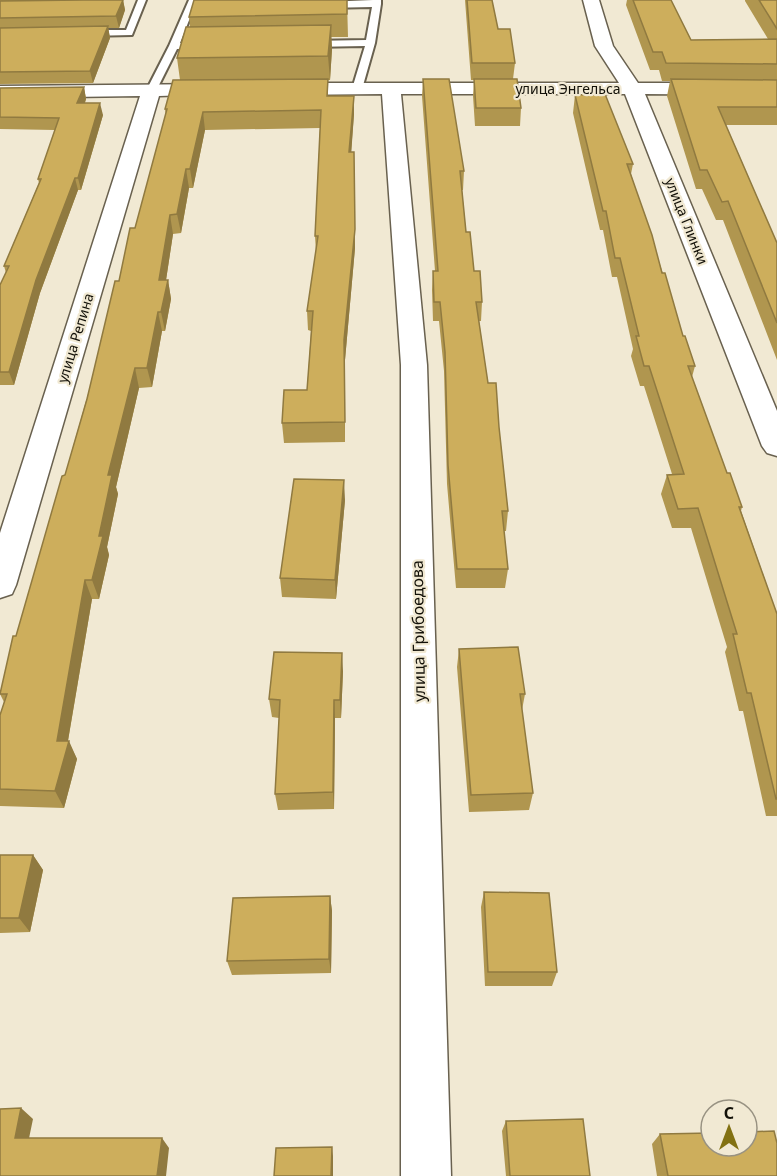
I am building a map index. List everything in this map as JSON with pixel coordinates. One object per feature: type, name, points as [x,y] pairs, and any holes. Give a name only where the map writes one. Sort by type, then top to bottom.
[{"type":"street","name":"улица Глинки","points":[[591,0],[604,46],[633,89],[777,446]]},
{"type":"street","name":"улица Грибоедова","points":[[391,88],[414,365],[426,1176]]},
{"type":"street","name":"улица Энгельса","points":[[266,90],[777,89]]},
{"type":"street","points":[[0,92],[231,90]]},
{"type":"street","name":"улица Репина","points":[[0,585],[151,91]]},
{"type":"lane","points":[[151,91],[174,46],[192,2],[203,5]]},
{"type":"lane","points":[[319,4],[377,2],[370,43],[357,89]]},
{"type":"lane","points":[[128,6],[141,3]]},
{"type":"lane","points":[[82,33],[129,33],[141,3]]},
{"type":"lane","points":[[301,44],[370,43]]},
{"type":"lane","points":[[174,46],[208,45]]},
{"type":"building","points":[[123,0],[116,16],[0,18],[0,1]]},
{"type":"building","points":[[194,0],[347,0],[347,14],[189,17]]},
{"type":"building","points":[[467,0],[492,0],[498,29],[510,29],[515,63],[472,63]]},
{"type":"building","points":[[633,0],[671,0],[691,40],[777,39],[777,64],[666,63],[662,52],[653,52]]},
{"type":"building","points":[[759,0],[777,0],[777,29]]},
{"type":"building","points":[[331,25],[328,56],[177,58],[186,27]]},
{"type":"building","points":[[108,26],[90,71],[0,72],[0,28]]},
{"type":"building","points":[[328,79],[327,96],[354,96],[349,152],[354,152],[355,229],[344,340],[345,422],[282,423],[284,390],[307,390],[313,311],[307,311],[318,236],[315,236],[321,110],[203,112],[190,169],[186,169],[177,214],[170,215],[159,280],[168,280],[161,312],[158,312],[147,368],[135,368],[108,475],[112,475],[99,536],[103,536],[92,580],[85,580],[57,741],[69,741],[55,791],[0,789],[0,715],[7,694],[0,694],[13,636],[16,636],[62,476],[65,475],[87,399],[115,281],[119,281],[130,228],[135,228],[173,80]]},
{"type":"building","points":[[423,79],[449,79],[464,171],[460,171],[466,232],[470,232],[474,271],[480,271],[482,302],[476,302],[488,383],[496,383],[508,511],[502,511],[508,569],[457,569],[448,465],[445,352],[440,302],[434,302],[433,271],[438,271]]},
{"type":"building","points":[[474,79],[517,79],[521,108],[476,108]]},
{"type":"building","points":[[671,79],[777,80],[777,107],[718,107],[777,243],[777,323],[728,201],[722,202],[707,170],[700,170]]},
{"type":"building","points":[[84,87],[77,103],[100,103],[78,178],[75,178],[36,280],[9,372],[0,372],[0,285],[9,266],[4,266],[41,179],[38,179],[59,118],[0,117],[0,88]]},
{"type":"building","points":[[605,94],[633,164],[627,164],[652,235],[662,273],[665,273],[683,336],[685,336],[695,366],[688,366],[727,473],[730,473],[742,507],[739,507],[777,614],[777,799],[751,693],[747,693],[733,634],[737,634],[698,508],[678,509],[667,475],[684,474],[649,366],[644,366],[620,258],[615,258],[606,211],[603,211],[575,95]]},
{"type":"building","points":[[294,479],[344,480],[335,580],[280,578]]},
{"type":"building","points":[[518,647],[525,694],[520,694],[533,793],[471,795],[459,649]]},
{"type":"building","points":[[274,652],[342,653],[340,700],[334,700],[333,792],[275,794],[280,700],[269,699]]},
{"type":"building","points":[[0,855],[33,855],[19,918],[0,918]]},
{"type":"building","points":[[484,892],[549,893],[557,972],[488,972]]},
{"type":"building","points":[[330,896],[329,959],[227,961],[233,898]]},
{"type":"building","points":[[21,1108],[15,1138],[162,1138],[157,1176],[0,1176],[0,1109]]},
{"type":"building","points":[[583,1119],[590,1176],[510,1176],[506,1121]]},
{"type":"building","points":[[774,1131],[777,1143],[777,1176],[668,1176],[660,1134],[699,1133],[699,1158],[759,1158],[759,1132]]},
{"type":"building","points":[[332,1147],[331,1176],[274,1176],[276,1148]]}]
